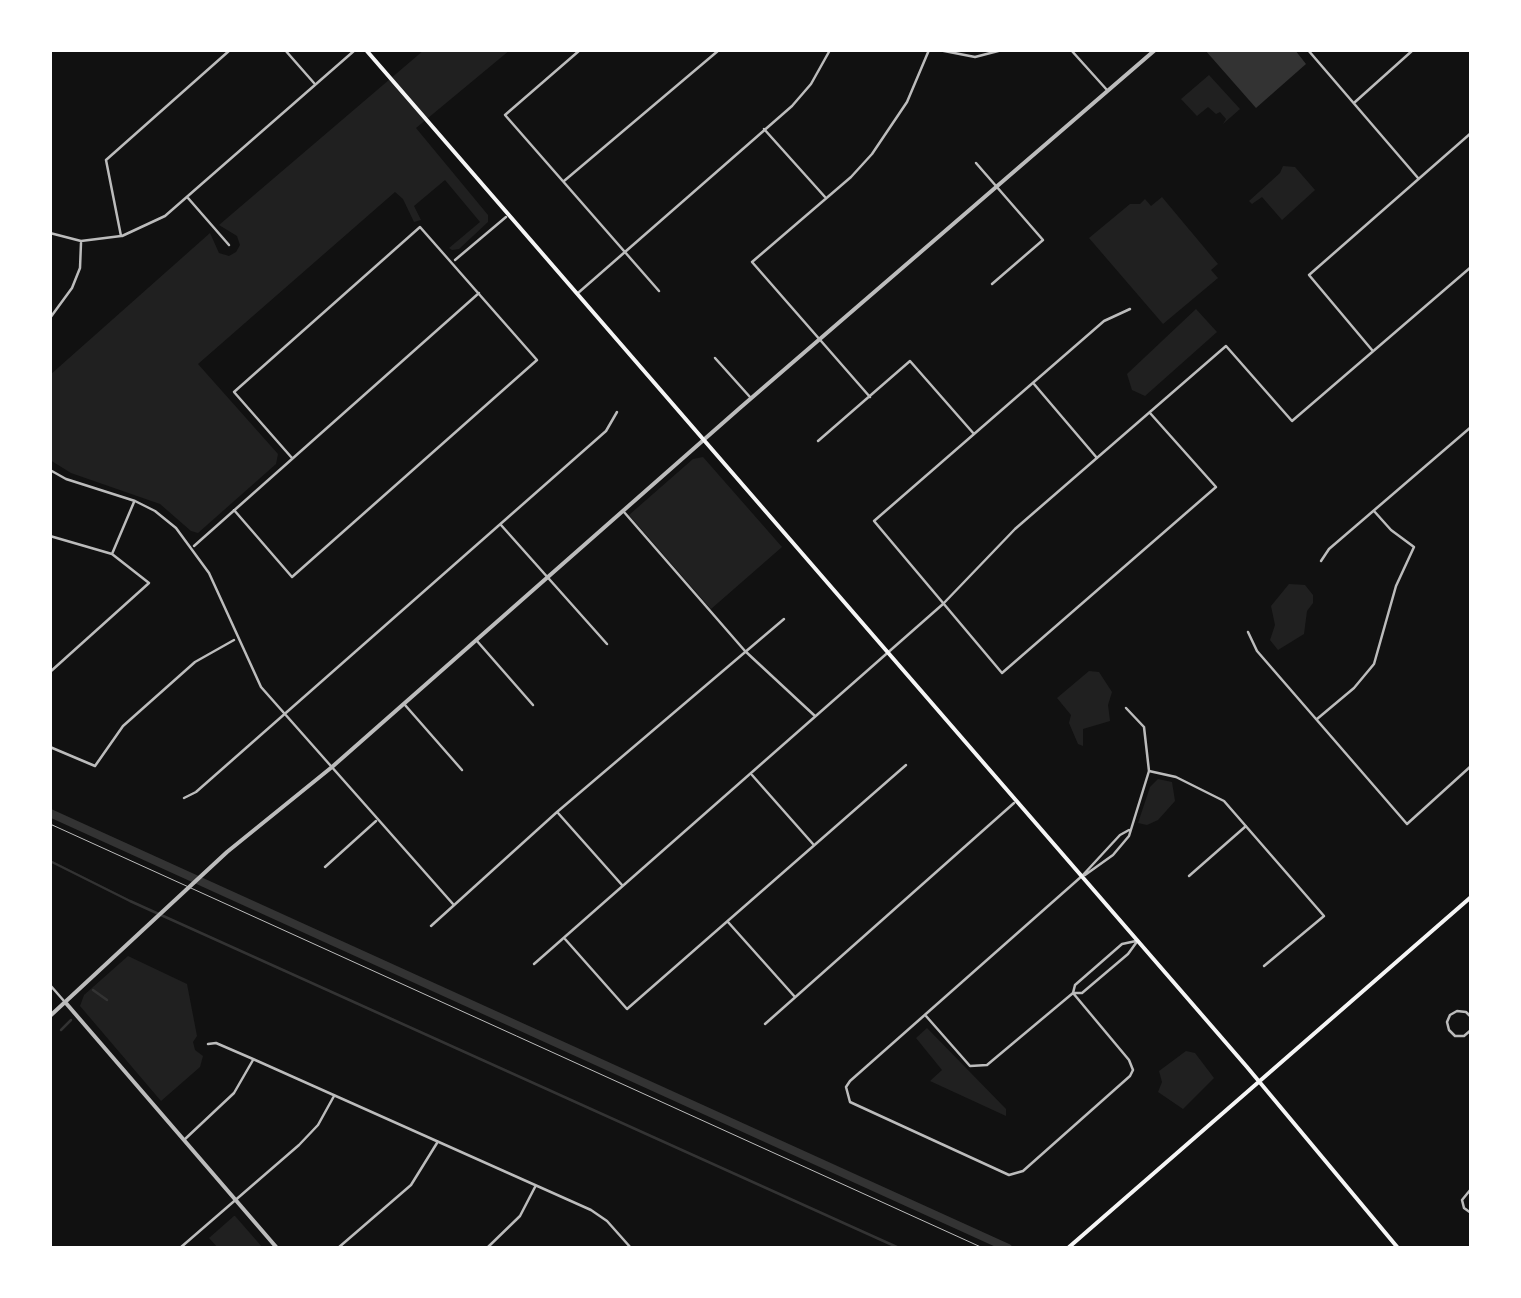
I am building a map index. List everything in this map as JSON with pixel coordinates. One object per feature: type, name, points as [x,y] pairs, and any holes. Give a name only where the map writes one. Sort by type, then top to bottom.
[{"type":"main road","points":[[366,50],[1138,940],[1398,1248]]},
{"type":"main road","points":[[1068,1248],[1471,897]]},
{"type":"street","points":[[121,236],[106,160],[230,50]]},
{"type":"street","points":[[285,50],[315,85]]},
{"type":"street","points":[[50,233],[81,241],[121,236],[153,223],[355,50]]},
{"type":"street","points":[[580,50],[506,115],[659,291]]},
{"type":"street","points":[[563,182],[719,50]]},
{"type":"street","points":[[577,294],[792,106],[811,84],[830,50]]},
{"type":"street","points":[[870,397],[752,262],[851,176],[890,130],[908,102],[929,50]]},
{"type":"street","points":[[939,50],[976,57],[1002,50]]},
{"type":"street","points":[[1072,50],[1108,92]]},
{"type":"street","points":[[50,1016],[202,875],[332,767],[1155,50]]},
{"type":"street","points":[[1308,50],[1420,179]]},
{"type":"street","points":[[1354,102],[1413,50]]},
{"type":"street","points":[[764,129],[826,198]]},
{"type":"street","points":[[1374,352],[1308,275],[1471,133]]},
{"type":"street","points":[[976,163],[1043,240],[992,284]]},
{"type":"street","points":[[187,197],[228,246]]},
{"type":"street","points":[[453,262],[507,216]]},
{"type":"street","points":[[234,510],[292,576],[537,360],[420,227],[234,392],[292,458]]},
{"type":"street","points":[[50,318],[72,288],[80,268],[81,241]]},
{"type":"street","points":[[534,964],[968,582],[1015,529],[1226,346],[1292,421],[1471,266]]},
{"type":"street","points":[[193,547],[479,293]]},
{"type":"street","points":[[1130,308],[1104,321],[874,520],[1002,673],[1216,488],[1149,412]]},
{"type":"street","points":[[715,358],[751,398]]},
{"type":"street","points":[[818,442],[910,362],[974,434]]},
{"type":"street","points":[[1033,383],[1096,458]]},
{"type":"street","points":[[184,798],[196,792],[606,432],[618,412]]},
{"type":"street","points":[[1321,561],[1329,549],[1471,426]]},
{"type":"street","points":[[50,470],[66,480],[135,501],[155,512],[193,547],[209,573],[261,687],[453,904]]},
{"type":"street","points":[[112,554],[135,501]]},
{"type":"street","points":[[1317,719],[1354,688],[1374,664],[1396,586],[1414,548],[1374,510]]},
{"type":"street","points":[[623,511],[745,651],[816,716]]},
{"type":"street","points":[[500,524],[607,644]]},
{"type":"street","points":[[50,545],[52,537],[112,554],[149,583],[50,672]]},
{"type":"street","points":[[431,926],[557,812],[784,618]]},
{"type":"street","points":[[1248,632],[1258,650],[1407,824],[1471,766]]},
{"type":"street","points":[[50,748],[95,766],[123,726],[195,662],[237,638]]},
{"type":"street","points":[[476,640],[533,706]]},
{"type":"street","points":[[404,704],[462,770]]},
{"type":"street","points":[[1082,876],[1100,867],[1118,849],[1141,802],[1149,772],[1144,727],[1126,708]]},
{"type":"street","points":[[563,937],[627,1009],[906,765]]},
{"type":"street","points":[[1149,772],[1193,784],[1224,802],[1324,916],[1264,966]]},
{"type":"street","points":[[750,773],[814,845]]},
{"type":"street","points":[[765,1024],[1016,801]]},
{"type":"street","points":[[557,812],[622,885]]},
{"type":"street","points":[[324,867],[377,820]]},
{"type":"street","points":[[1189,876],[1247,825]]},
{"type":"street","points":[[1073,993],[1132,1064],[1130,1076],[1018,1174],[1009,1175],[856,1107],[848,1095],[846,1087],[850,1081],[1082,876],[1128,830]]},
{"type":"street","points":[[1112,846],[1118,849]]},
{"type":"street","points":[[727,921],[796,997]]},
{"type":"street","points":[[926,1015],[970,1066],[981,1067],[992,1063],[1073,993],[1075,985],[1122,944],[1138,940]]},
{"type":"street","points":[[1073,993],[1082,993],[1128,954],[1138,940]]},
{"type":"street","points":[[1087,974],[1095,982]]},
{"type":"street","points":[[50,985],[277,1248]]},
{"type":"street","points":[[1470,1015],[1454,1012],[1447,1027],[1459,1036],[1471,1030]]},
{"type":"street","points":[[208,1044],[253,1059],[591,1210],[607,1221],[631,1248]]},
{"type":"street","points":[[184,1140],[234,1093],[253,1059]]},
{"type":"street","points":[[180,1248],[308,1135],[335,1095]]},
{"type":"street","points":[[338,1248],[411,1185],[437,1141]]},
{"type":"street","points":[[486,1248],[520,1216],[535,1186]]},
{"type":"street","points":[[1471,1189],[1462,1200],[1471,1213]]},
{"type":"lane","points":[[50,824],[982,1248]]},
{"type":"shaded area","points":[[424,50],[510,50],[416,128],[488,215],[488,222],[459,249],[452,250],[449,248],[480,222],[445,180],[414,206],[421,220],[414,222],[403,199],[395,192],[198,364],[278,454],[276,464],[198,533],[160,504],[71,473],[50,460],[50,375],[210,233],[219,253],[229,256],[236,252],[240,245],[237,236],[219,225]]},
{"type":"shaded area","points":[[1205,50],[1295,50],[1306,64],[1256,108]]},
{"type":"shaded area","points":[[1209,75],[1240,109],[1223,124],[1226,119],[1220,112],[1216,114],[1208,107],[1197,116],[1181,99]]},
{"type":"shaded area","points":[[1283,166],[1295,167],[1315,190],[1282,220],[1262,197],[1252,204],[1249,201]]},
{"type":"shaded area","points":[[1162,197],[1218,264],[1211,270],[1218,278],[1163,324],[1089,238],[1130,204],[1140,204],[1145,199],[1151,206]]},
{"type":"shaded area","points":[[1196,309],[1217,332],[1145,396],[1132,390],[1127,374]]},
{"type":"shaded area","points":[[703,457],[782,547],[711,609],[629,515],[693,459]]},
{"type":"shaded area","points":[[1289,584],[1305,585],[1313,595],[1313,603],[1307,611],[1304,634],[1278,650],[1270,640],[1275,625],[1271,606]]},
{"type":"shaded area","points":[[1089,671],[1099,672],[1112,692],[1108,705],[1110,721],[1083,729],[1083,746],[1078,744],[1069,723],[1071,715],[1057,698]]},
{"type":"shaded area","points":[[1158,779],[1172,782],[1175,801],[1158,820],[1147,825],[1138,823],[1150,787]]},
{"type":"shaded area","points":[[128,956],[187,984],[197,1036],[193,1042],[195,1050],[203,1056],[200,1067],[161,1101],[80,1006],[84,995]]},
{"type":"shaded area","points":[[927,1028],[1006,1109],[1006,1116],[930,1081],[942,1070],[916,1038]]},
{"type":"shaded area","points":[[1186,1051],[1195,1053],[1214,1078],[1183,1109],[1158,1092],[1162,1082],[1159,1071]]},
{"type":"shaded area","points":[[234,1216],[263,1248],[218,1248],[209,1238]]},
{"type":"waterway","points":[[50,813],[1008,1248]]},
{"type":"waterway","points":[[50,861],[130,901],[899,1248]]},
{"type":"waterway","points":[[93,990],[107,1000]]},
{"type":"waterway","points":[[61,1030],[71,1020]]}]
